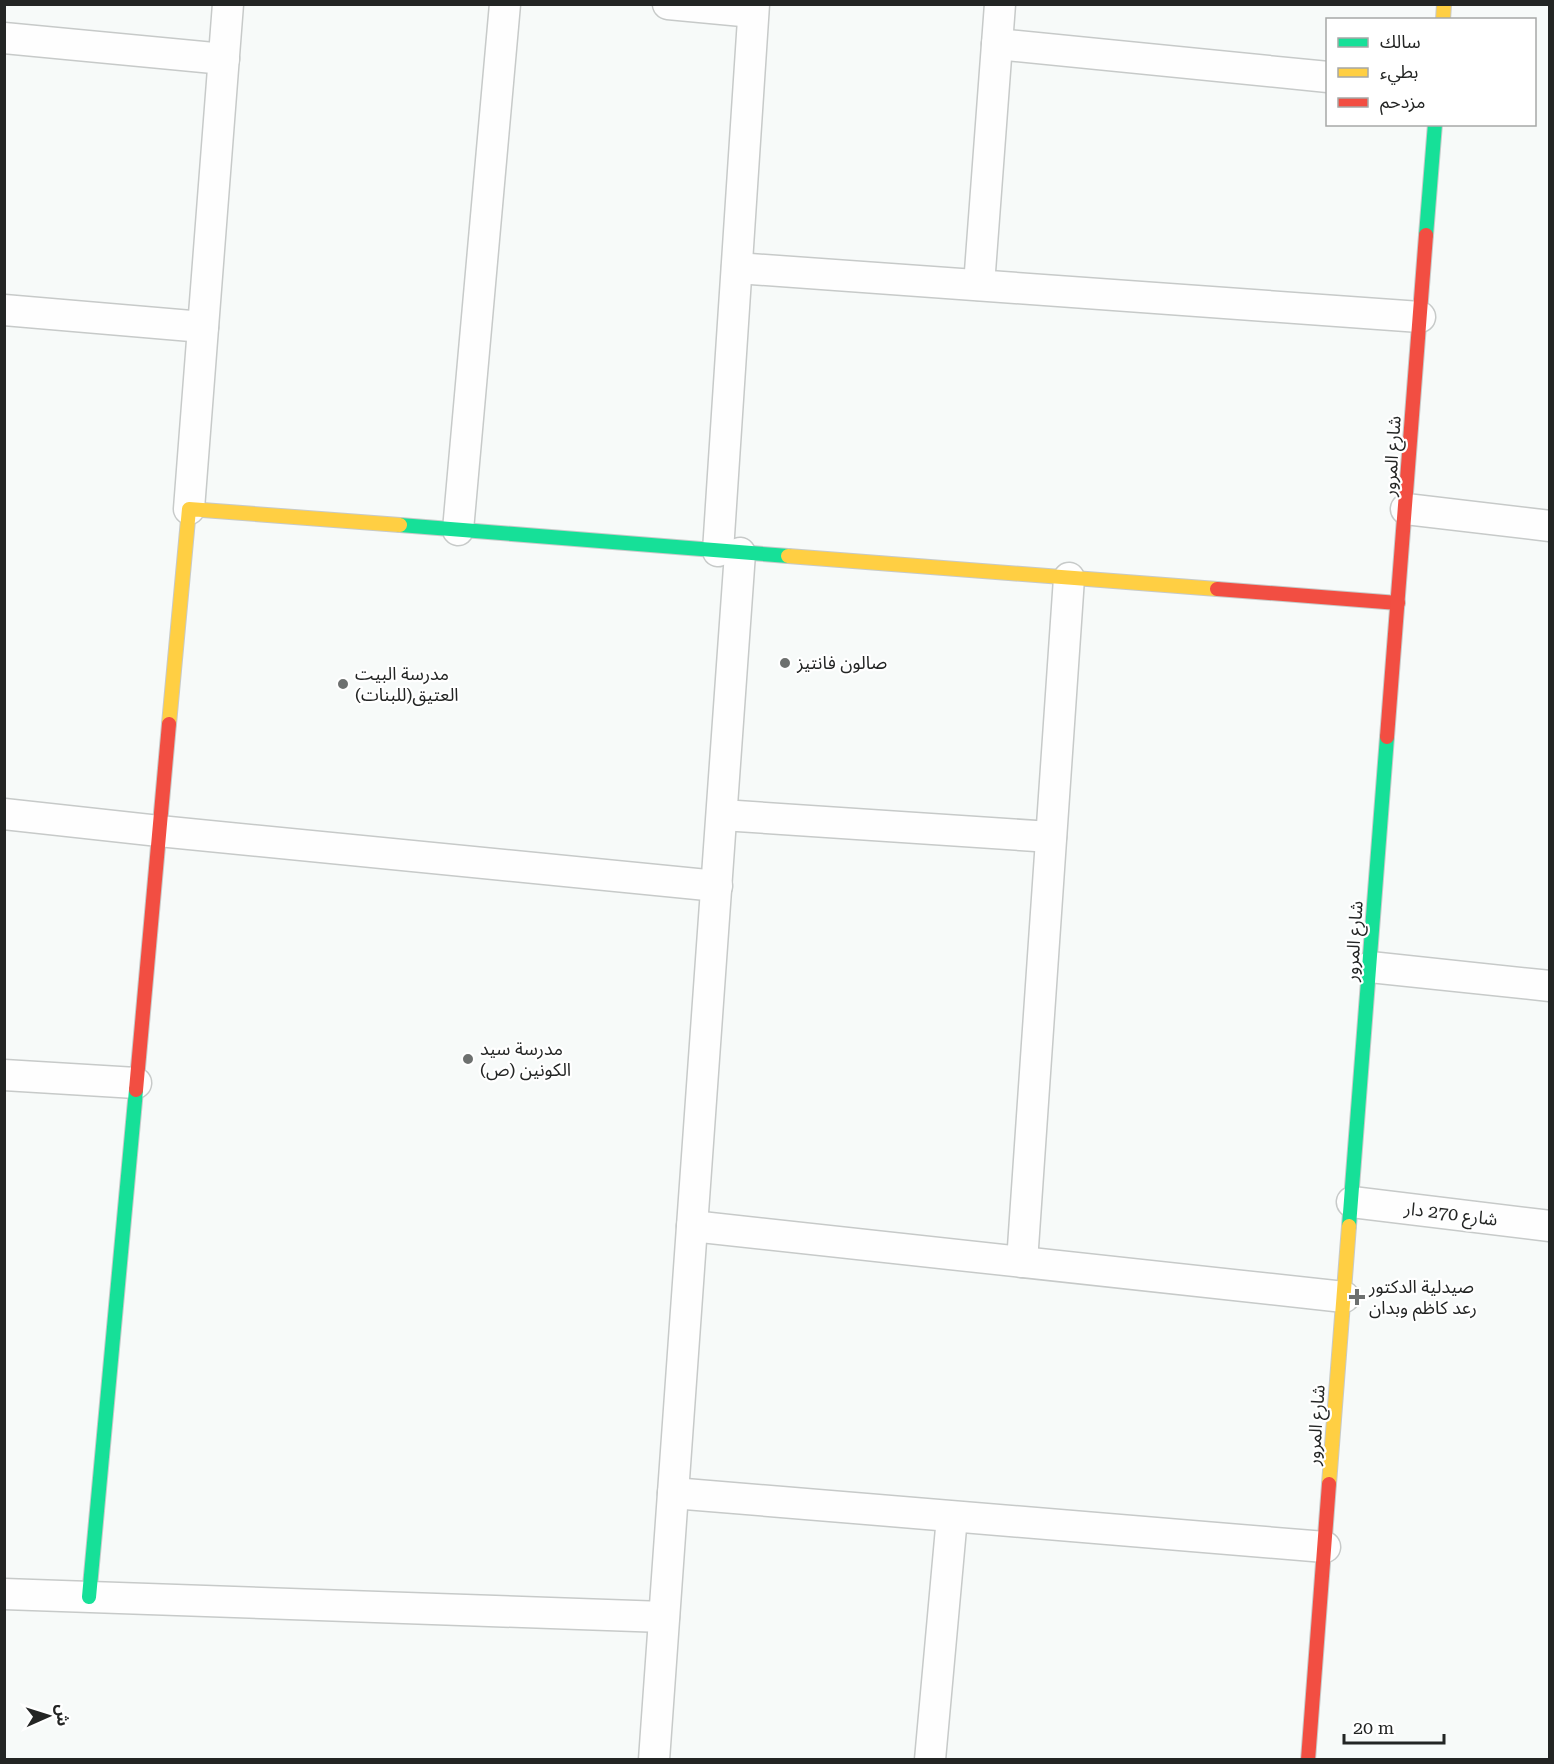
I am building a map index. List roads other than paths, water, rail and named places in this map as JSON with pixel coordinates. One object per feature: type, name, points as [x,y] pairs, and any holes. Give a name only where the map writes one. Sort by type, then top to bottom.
[{"type":"street","points":[[89,1597],[189,509],[228,4]]},
{"type":"street","points":[[458,530],[505,4]]},
{"type":"street","points":[[654,1760],[722,815],[737,268],[754,8],[668,4]]},
{"type":"street","points":[[979,285],[1000,4]]},
{"type":"street","points":[[4,38],[224,59]]},
{"type":"street","points":[[997,44],[1326,77]]},
{"type":"street","name":"شارع المرور","points":[[1308,1760],[1435,126]]},
{"type":"street","points":[[737,268],[1420,317]]},
{"type":"street","points":[[4,310],[203,327]]},
{"type":"street","points":[[189,509],[1398,603]]},
{"type":"street","points":[[1406,509],[1550,526]]},
{"type":"street","points":[[1022,1262],[1069,578]]},
{"type":"street","points":[[4,814],[717,886]]},
{"type":"street","points":[[722,815],[1051,837]]},
{"type":"street","points":[[1370,967],[1550,986]]},
{"type":"street","points":[[4,1075],[136,1083]]},
{"type":"street","name":"شارع 270 دار","points":[[1352,1202],[1550,1226]]},
{"type":"street","points":[[692,1226],[1344,1297]]},
{"type":"street","points":[[673,1493],[1325,1548]]},
{"type":"street","points":[[930,1760],[952,1516]]},
{"type":"street","points":[[4,1594],[664,1617]]},
{"type":"place","name":"صالون فانتيز","points":[[785,663]]},
{"type":"place","name":"مدرسة البيت العتيق(للبنات)","points":[[343,684]]},
{"type":"place","name":"مدرسة سيد الكونين (ص)","points":[[468,1059]]},
{"type":"place","name":"صيدلية الدكتور رعد كاظم وبدان","points":[[1357,1297]]}]
